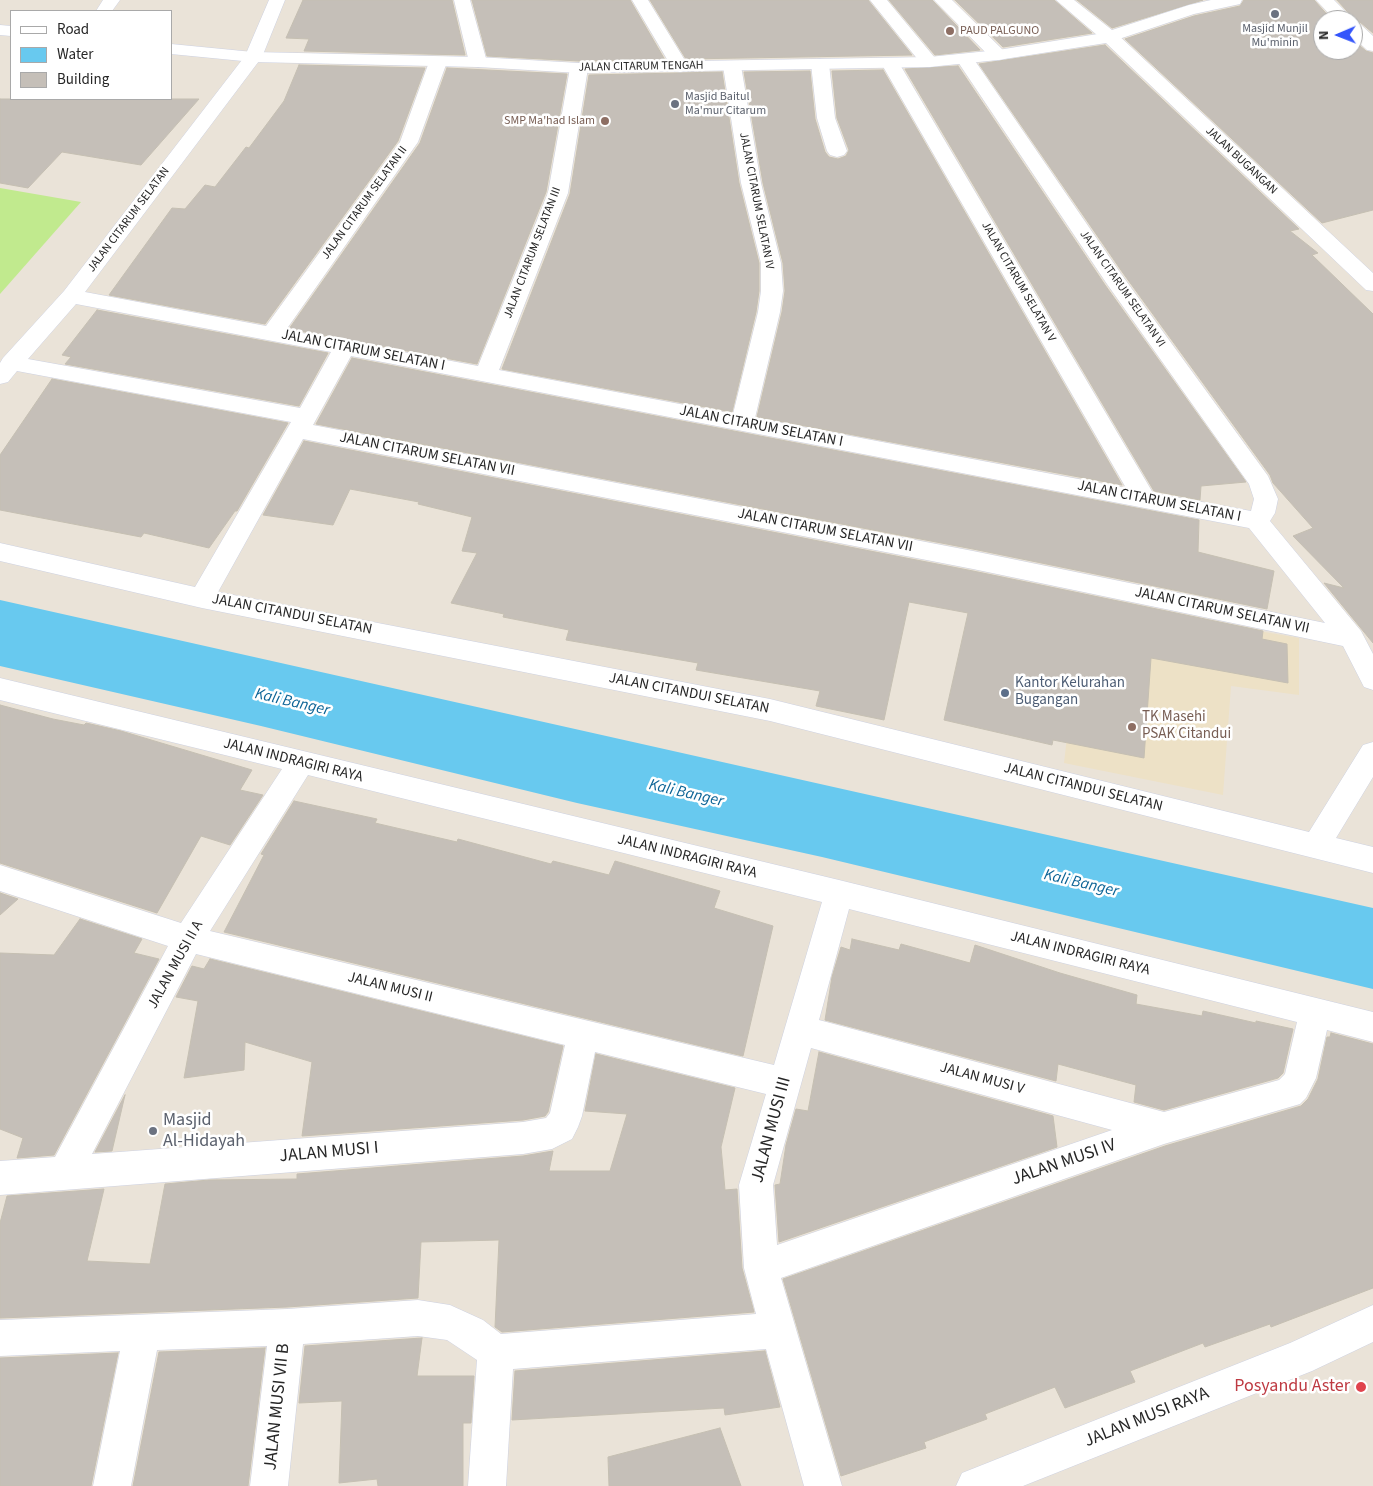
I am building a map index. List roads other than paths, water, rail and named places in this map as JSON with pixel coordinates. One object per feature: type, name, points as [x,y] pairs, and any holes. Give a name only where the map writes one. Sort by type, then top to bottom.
[{"type":"street","name":"JALAN CITARUM SELATAN","points":[[6,370],[71,296],[253,57],[277,0]]},
{"type":"street","points":[[462,0],[478,62]]},
{"type":"street","points":[[640,0],[680,67]]},
{"type":"street","points":[[878,0],[929,62]]},
{"type":"street","points":[[942,0],[998,55]]},
{"type":"street","name":"JALAN BUGANGAN","points":[[1064,0],[1110,37],[1373,286]]},
{"type":"street","name":"JALAN CITARUM TENGAH","points":[[172,50],[253,57],[478,62],[579,68],[929,62],[998,55],[1110,37],[1185,5],[1234,0]]},
{"type":"street","points":[[1324,0],[1334,10]]},
{"type":"street","points":[[1363,36],[1373,46]]},
{"type":"street","name":"JALAN CITARUM SELATAN VI","points":[[965,59],[1114,279],[1260,482],[1266,499],[1263,512],[1257,520]]},
{"type":"street","name":"JALAN CITARUM SELATAN II","points":[[272,334],[409,142],[438,62]]},
{"type":"street","name":"JALAN CITARUM SELATAN V","points":[[890,63],[1145,500]]},
{"type":"street","points":[[820,64],[826,118],[837,151]]},
{"type":"street","name":"JALAN CITARUM SELATAN IV","points":[[732,66],[751,183],[771,264],[769,312],[742,423]]},
{"type":"street","name":"JALAN CITARUM SELATAN III","points":[[486,375],[558,193],[579,68]]},
{"type":"street","name":"JALAN CITARUM SELATAN I","points":[[71,296],[1257,520],[1352,638],[1373,680]]},
{"type":"street","points":[[202,598],[344,348]]},
{"type":"street","name":"JALAN CITARUM SELATAN VII","points":[[6,370],[302,423],[1352,638]]},
{"type":"street","name":"JALAN CITANDUI SELATAN","points":[[0,552],[202,598],[770,710],[1373,860]]},
{"type":"street","name":"JALAN INDRAGIRI RAYA","points":[[0,689],[839,893],[1373,1027]]},
{"type":"street","points":[[1316,846],[1373,753]]},
{"type":"street","name":"JALAN MUSI II A","points":[[64,1174],[188,939],[301,763]]},
{"type":"street","name":"JALAN MUSI II","points":[[0,878],[188,939],[784,1083]]},
{"type":"street","name":"JALAN MUSI III","points":[[823,1486],[760,1268],[756,1186],[839,893]]},
{"type":"street","name":"JALAN MUSI IV","points":[[760,1268],[1164,1128],[1289,1094],[1300,1078],[1315,1013]]},
{"type":"street","name":"JALAN MUSI V","points":[[800,1030],[1164,1128]]},
{"type":"street","name":"JALAN MUSI I","points":[[0,1178],[523,1138],[552,1133],[560,1128],[566,1116],[583,1035]]},
{"type":"street","points":[[0,1338],[287,1328],[418,1318],[450,1323],[470,1333],[496,1352],[777,1330]]},
{"type":"street","name":"JALAN MUSI RAYA","points":[[975,1486],[1299,1358],[1373,1323]]},
{"type":"street","name":"JALAN MUSI VII B","points":[[269,1486],[287,1328]]},
{"type":"street","points":[[112,1486],[142,1334]]},
{"type":"street","points":[[487,1486],[496,1352]]},
{"type":"water","name":"Kali Banger","points":[[0,600],[1373,908],[1373,989],[822,857],[577,803],[261,726],[0,666]]},
{"type":"place","name":"Masjid Munjil Mu'minin","points":[[1275,14]]},
{"type":"place","name":"PAUD PALGUNO","points":[[950,31]]},
{"type":"place","name":"Masjid Baitul Ma'mur Citarum","points":[[675,104]]},
{"type":"place","name":"SMP Ma'had Islam","points":[[605,121]]},
{"type":"place","name":"Kantor Kelurahan Bugangan","points":[[1005,693]]},
{"type":"place","name":"TK Masehi PSAK Citandui","points":[[1132,727]]},
{"type":"place","name":"Masjid Al-Hidayah","points":[[153,1131]]},
{"type":"place","name":"Posyandu Aster","points":[[1361,1387]]}]
